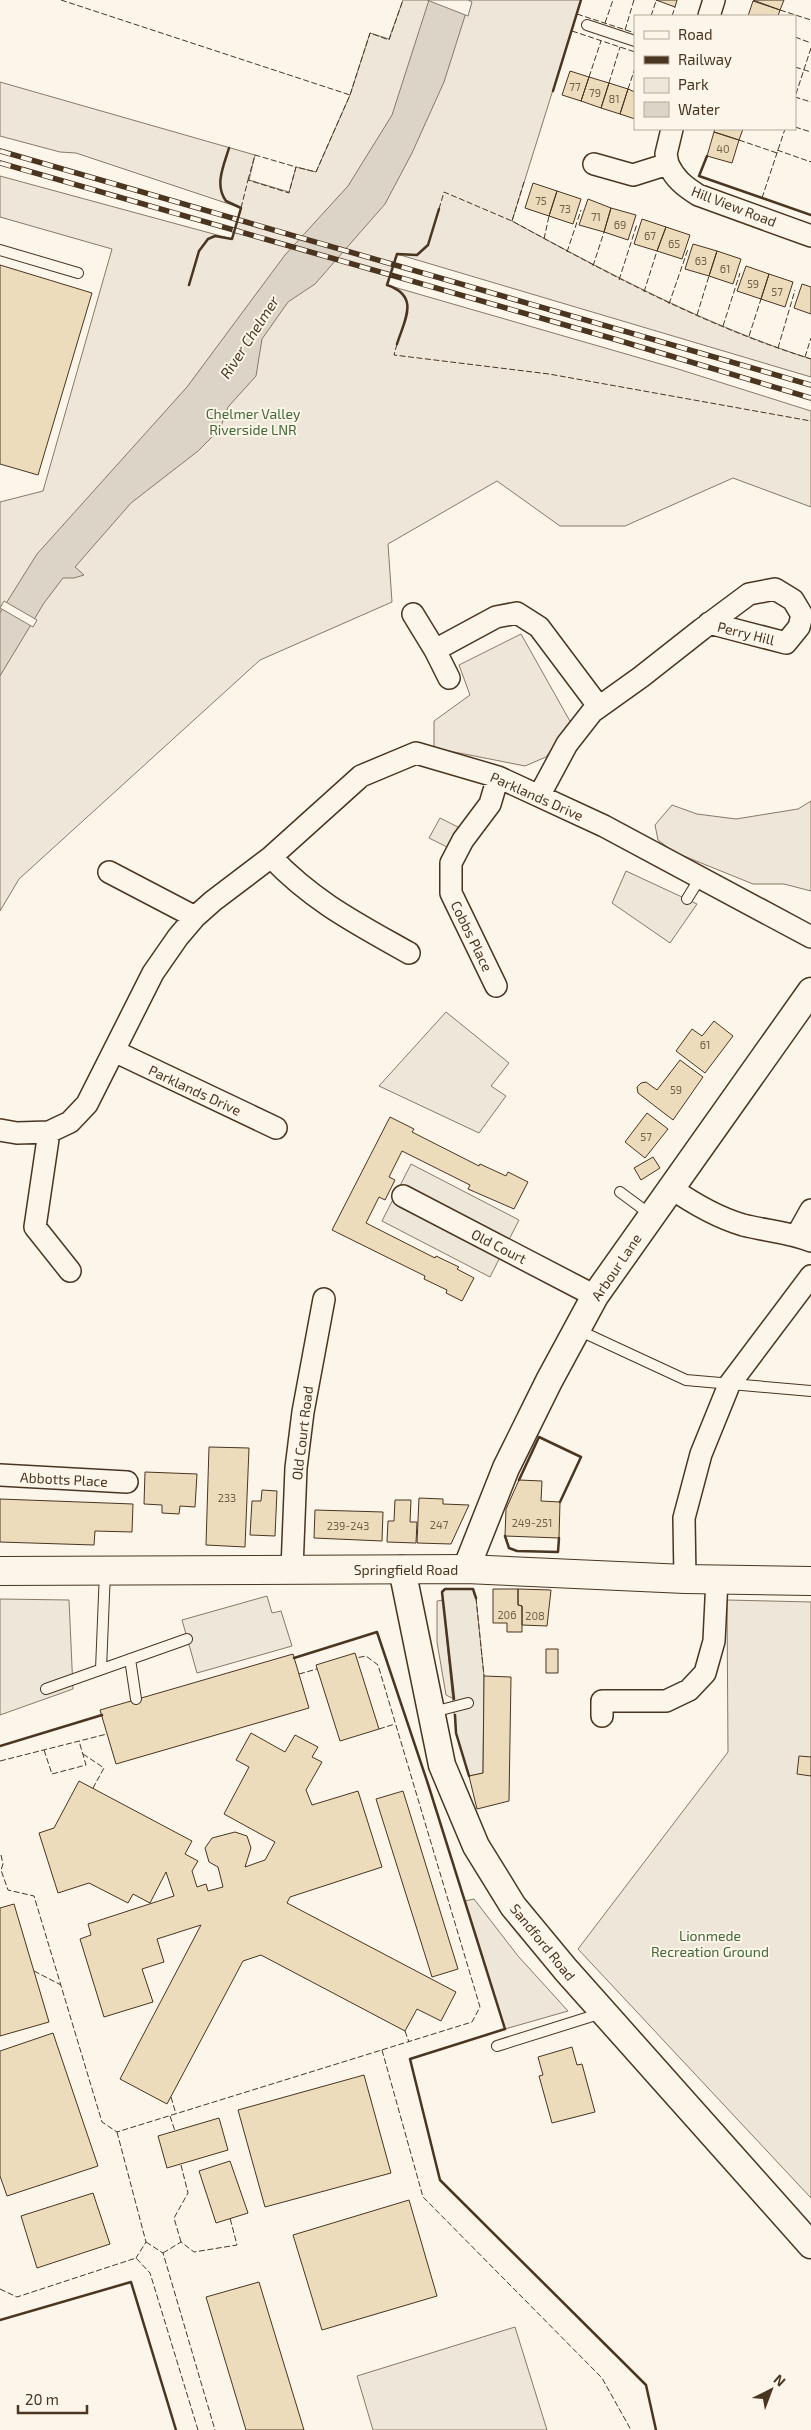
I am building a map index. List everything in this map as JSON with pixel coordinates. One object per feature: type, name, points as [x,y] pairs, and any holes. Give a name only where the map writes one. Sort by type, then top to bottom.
[{"type":"main road","name":"Springfield Road","points":[[0,1571],[466,1569],[685,1579],[811,1581]]},
{"type":"street","points":[[709,15],[714,0]]},
{"type":"street","points":[[594,164],[633,175],[668,164],[666,154],[672,130]]},
{"type":"street","name":"Hill View Road","points":[[668,164],[673,175],[684,186],[698,195],[811,236]]},
{"type":"street","points":[[435,650],[496,617],[517,613],[539,627],[598,707]]},
{"type":"street","points":[[413,614],[435,650],[448,678]]},
{"type":"street","name":"Perry Hill","points":[[539,796],[567,744],[592,712],[641,677],[709,623]]},
{"type":"street","name":"Parklands Drive","points":[[0,1130],[17,1133],[49,1132],[70,1122],[87,1104],[153,973],[178,937],[195,917],[213,900],[271,857],[361,776],[416,753],[498,777],[604,826],[811,937]]},
{"type":"street","name":"Cobbs Place","points":[[496,986],[451,893],[451,863],[458,838],[490,804],[498,777]]},
{"type":"street","points":[[271,857],[291,878],[333,911],[409,953]]},
{"type":"street","points":[[109,872],[195,917]]},
{"type":"street","name":"Arbour Lane","points":[[466,1569],[506,1468],[576,1329],[595,1296],[811,991]]},
{"type":"street","name":"Parklands Drive","points":[[114,1051],[276,1128]]},
{"type":"street","points":[[49,1132],[35,1228],[70,1271]]},
{"type":"street","points":[[670,1188],[704,1210],[744,1225],[804,1238],[811,1210]]},
{"type":"street","name":"Old Court","points":[[403,1196],[595,1296]]},
{"type":"street","points":[[685,1579],[684,1518],[701,1454],[729,1384],[811,1276]]},
{"type":"street","name":"Old Court Road","points":[[292,1569],[296,1468],[303,1412],[324,1298]]},
{"type":"street","name":"Abbotts Place","points":[[0,1476],[127,1482]]},
{"type":"street","name":"Sandford Road","points":[[402,1570],[442,1765],[476,1846],[513,1906],[603,2013],[811,2245]]},
{"type":"street","points":[[602,1716],[602,1701],[666,1701],[689,1690],[704,1673],[714,1641],[717,1580]]},
{"type":"lane","points":[[587,25],[634,41]]},
{"type":"lane","points":[[0,250],[78,273]]},
{"type":"lane","points":[[687,899],[700,878]]},
{"type":"lane","points":[[620,1192],[651,1215]]},
{"type":"lane","points":[[576,1329],[686,1380],[811,1391]]},
{"type":"lane","points":[[101,1669],[105,1570]]},
{"type":"lane","points":[[46,1689],[187,1639]]},
{"type":"lane","points":[[130,1659],[136,1699]]},
{"type":"lane","points":[[431,1713],[468,1703]]},
{"type":"lane","points":[[498,2046],[603,2013]]},
{"type":"green space","name":"Chelmer Valley Riverside LNR","points":[[403,0],[581,0],[512,221],[658,297],[733,331],[811,359],[811,377],[397,254],[387,285],[678,369],[811,411],[811,507],[733,478],[625,526],[560,526],[497,481],[388,544],[392,602],[260,660],[19,879],[0,911],[0,502],[43,491],[112,249],[0,217],[0,176],[232,239],[241,208],[76,153],[60,152],[0,136],[0,82],[255,155],[249,180],[289,192],[296,167],[316,172],[350,95],[370,33],[389,39]]},
{"type":"green space","points":[[521,634],[571,723],[546,757],[525,766],[434,748],[434,721],[470,695],[459,665]]},
{"type":"green space","points":[[811,801],[811,891],[784,884],[753,884],[674,852],[658,840],[655,825],[672,805],[697,814],[736,819],[798,809]]},
{"type":"green space","points":[[443,1600],[454,1699],[446,1695],[437,1642],[437,1601]]},
{"type":"green space","name":"Lionmede Recreation Ground","points":[[727,1600],[811,1602],[811,2198],[578,1949],[728,1752]]},
{"type":"green space","points":[[474,1899],[518,1956],[568,2011],[505,2029],[465,1901]]},
{"type":"green space","points":[[515,2327],[547,2430],[373,2430],[357,2376]]},
{"type":"shaded area","points":[[440,818],[458,827],[447,847],[429,838]]},
{"type":"shaded area","points":[[626,871],[697,904],[670,943],[612,903]]},
{"type":"shaded area","points":[[446,1012],[509,1063],[491,1086],[506,1096],[479,1133],[379,1086]]},
{"type":"shaded area","points":[[411,1164],[519,1220],[490,1277],[382,1221]]},
{"type":"shaded area","points":[[445,1589],[473,1589],[476,1598],[484,1676],[483,1773],[469,1776],[456,1733],[442,1592]]},
{"type":"shaded area","points":[[267,1596],[272,1613],[281,1611],[292,1646],[197,1673],[182,1620]]},
{"type":"shaded area","points":[[0,1599],[69,1600],[73,1689],[0,1715]]},
{"type":"water","name":"River Chelmer","points":[[429,0],[470,0],[444,82],[412,153],[385,204],[315,284],[288,302],[262,339],[256,376],[228,407],[220,429],[198,451],[131,503],[75,567],[84,575],[74,578],[63,578],[44,603],[0,676],[0,613],[37,554],[187,387],[285,255],[348,186],[392,115]]},
{"type":"pier","points":[[427,0],[468,0],[472,2],[468,16]]},
{"type":"pier","points":[[4,601],[37,620],[33,627],[0,608]]},
{"type":"building","points":[[656,0],[677,0],[675,7]]},
{"type":"building","points":[[753,0],[784,0],[780,10]]},
{"type":"building","points":[[753,1],[780,10],[778,15],[748,15]]},
{"type":"building","points":[[570,71],[589,77],[581,101],[562,95]]},
{"type":"building","points":[[589,77],[609,83],[601,108],[581,101]]},
{"type":"building","points":[[609,83],[628,89],[620,114],[601,108]]},
{"type":"building","points":[[628,89],[634,92],[634,119],[620,114]]},
{"type":"building","points":[[715,130],[743,130],[739,140],[714,132]]},
{"type":"building","points":[[714,132],[739,140],[732,163],[707,156]]},
{"type":"building","points":[[533,183],[557,191],[549,216],[525,208]]},
{"type":"building","points":[[557,191],[581,199],[573,224],[549,216]]},
{"type":"building","points":[[588,199],[611,208],[604,232],[579,225]]},
{"type":"building","points":[[611,208],[636,215],[628,240],[604,232]]},
{"type":"building","points":[[642,219],[666,227],[657,251],[634,244]]},
{"type":"building","points":[[666,227],[690,235],[682,259],[657,251]]},
{"type":"building","points":[[693,244],[717,251],[709,276],[685,269]]},
{"type":"building","points":[[717,251],[741,259],[733,284],[709,276]]},
{"type":"building","points":[[0,265],[92,293],[38,475],[0,464]]},
{"type":"building","points":[[746,266],[769,274],[761,299],[737,291]]},
{"type":"building","points":[[769,274],[793,282],[785,307],[761,299]]},
{"type":"building","points":[[802,284],[811,287],[811,314],[794,308]]},
{"type":"building","points":[[714,1021],[733,1036],[705,1073],[676,1051],[692,1029],[702,1036]]},
{"type":"building","points":[[680,1060],[703,1077],[673,1120],[638,1093],[637,1087],[641,1083],[646,1082],[657,1090]]},
{"type":"building","points":[[647,1113],[668,1129],[645,1158],[625,1142]]},
{"type":"building","points":[[390,1117],[414,1129],[412,1132],[479,1166],[480,1164],[506,1176],[508,1172],[528,1182],[514,1209],[468,1189],[470,1185],[402,1151],[389,1177],[395,1180],[385,1200],[379,1197],[366,1223],[435,1258],[436,1256],[459,1267],[457,1269],[474,1278],[462,1301],[446,1293],[447,1290],[424,1279],[425,1276],[332,1230]]},
{"type":"building","points":[[653,1157],[660,1168],[641,1180],[634,1168]]},
{"type":"building","points":[[209,1447],[249,1448],[245,1547],[206,1545]]},
{"type":"building","points":[[145,1472],[197,1474],[195,1507],[180,1506],[179,1514],[162,1513],[162,1505],[144,1504]]},
{"type":"building","points":[[519,1480],[542,1481],[541,1501],[560,1502],[559,1538],[505,1536],[506,1509]]},
{"type":"building","points":[[262,1490],[277,1491],[275,1536],[250,1535],[252,1501],[261,1501]]},
{"type":"building","points":[[419,1498],[443,1499],[443,1504],[469,1505],[451,1544],[417,1543]]},
{"type":"building","points":[[0,1499],[133,1504],[132,1532],[95,1531],[94,1545],[0,1542]]},
{"type":"building","points":[[395,1500],[411,1500],[410,1522],[417,1522],[416,1543],[387,1542],[388,1521],[394,1521]]},
{"type":"building","points":[[315,1510],[383,1512],[382,1541],[314,1538]]},
{"type":"building","points":[[493,1589],[518,1589],[518,1605],[522,1606],[522,1632],[507,1632],[507,1623],[493,1623]]},
{"type":"building","points":[[518,1589],[551,1590],[547,1626],[522,1625],[522,1606],[518,1605]]},
{"type":"building","points":[[546,1649],[558,1649],[558,1673],[546,1673]]},
{"type":"building","points":[[355,1653],[379,1729],[340,1741],[316,1665]]},
{"type":"building","points":[[293,1654],[309,1708],[116,1764],[100,1710]]},
{"type":"building","points":[[484,1676],[511,1677],[509,1801],[477,1809],[469,1776],[483,1773]]},
{"type":"building","points":[[251,1733],[285,1752],[295,1735],[318,1747],[312,1757],[322,1762],[306,1790],[312,1805],[358,1791],[382,1867],[290,1897],[287,1903],[456,1992],[441,2021],[417,2009],[405,2031],[261,1955],[243,1961],[167,2104],[120,2079],[201,1925],[157,1939],[164,1962],[142,1969],[153,2002],[104,2017],[80,1939],[91,1935],[88,1924],[174,1896],[166,1872],[150,1903],[133,1894],[128,1903],[89,1883],[58,1893],[39,1833],[54,1828],[79,1781],[192,1841],[185,1854],[198,1861],[192,1871],[197,1887],[206,1884],[208,1891],[223,1887],[218,1867],[209,1862],[205,1848],[212,1838],[235,1832],[247,1836],[251,1848],[245,1867],[265,1860],[275,1842],[224,1814],[249,1767],[236,1760]]},
{"type":"building","points":[[799,1756],[811,1757],[811,1776],[797,1774]]},
{"type":"building","points":[[403,1791],[458,1969],[432,1977],[376,1799]]},
{"type":"building","points":[[14,1904],[49,2022],[0,2036],[0,1908]]},
{"type":"building","points":[[53,2033],[98,2166],[7,2196],[0,2176],[0,2051]]},
{"type":"building","points":[[572,2047],[577,2065],[582,2064],[595,2112],[552,2123],[539,2076],[543,2075],[538,2057]]},
{"type":"building","points":[[364,2075],[391,2173],[265,2207],[238,2110]]},
{"type":"building","points":[[219,2118],[228,2150],[167,2168],[158,2136]]},
{"type":"building","points":[[230,2161],[248,2213],[216,2223],[199,2171]]},
{"type":"building","points":[[93,2193],[110,2244],[37,2268],[21,2216]]},
{"type":"building","points":[[409,2200],[437,2296],[322,2330],[293,2235]]},
{"type":"building","points":[[259,2282],[304,2430],[246,2430],[206,2297]]},
{"type":"railway","points":[[0,151],[811,385]]},
{"type":"railway","points":[[0,163],[614,339],[811,398]]},
{"type":"fence","points":[[61,0],[350,95]]},
{"type":"fence","points":[[241,208],[248,180],[289,193],[296,167],[316,172],[350,95],[370,33],[389,40],[403,0]]},
{"type":"fence","points":[[605,23],[613,0]]},
{"type":"fence","points":[[625,30],[634,0]]},
{"type":"fence","points":[[651,15],[656,1]]},
{"type":"fence","points":[[672,15],[675,7]]},
{"type":"fence","points":[[780,10],[796,15]]},
{"type":"fence","points":[[577,14],[634,33]]},
{"type":"fence","points":[[796,15],[811,20]]},
{"type":"fence","points":[[572,31],[634,52]]},
{"type":"fence","points":[[796,37],[811,43]]},
{"type":"fence","points":[[589,77],[601,41]]},
{"type":"fence","points":[[609,83],[620,47]]},
{"type":"fence","points":[[796,94],[811,48]]},
{"type":"fence","points":[[796,67],[811,72]]},
{"type":"fence","points":[[628,89],[634,71]]},
{"type":"fence","points":[[796,97],[811,102]]},
{"type":"fence","points":[[796,127],[811,132]]},
{"type":"fence","points":[[762,198],[785,130]]},
{"type":"fence","points":[[739,140],[777,153]]},
{"type":"fence","points":[[777,150],[811,162]]},
{"type":"fence","points":[[248,180],[255,155],[296,167]]},
{"type":"fence","points":[[524,182],[512,221],[658,298],[733,331],[811,359]]},
{"type":"fence","points":[[439,209],[444,192],[512,221]]},
{"type":"fence","points":[[567,252],[581,210]]},
{"type":"fence","points":[[544,239],[549,216]]},
{"type":"fence","points":[[619,280],[637,224]]},
{"type":"fence","points":[[593,266],[604,232]]},
{"type":"fence","points":[[669,304],[688,249]]},
{"type":"fence","points":[[644,292],[657,251]]},
{"type":"fence","points":[[723,326],[740,273]]},
{"type":"fence","points":[[697,315],[709,276]]},
{"type":"fence","points":[[778,348],[795,290]]},
{"type":"fence","points":[[749,336],[761,299]]},
{"type":"fence","points":[[805,357],[811,338]]},
{"type":"fence","points":[[397,344],[394,355],[549,374],[811,421]]},
{"type":"fence","points":[[476,1598],[484,1676]]},
{"type":"fence","points":[[1,1855],[3,1864],[1,1870],[8,1890],[34,1896],[102,2122],[117,2132],[472,2022],[480,2007],[378,1665],[366,1656],[356,1658]]},
{"type":"fence","points":[[299,1674],[317,1669]]},
{"type":"fence","points":[[379,1729],[395,1724]]},
{"type":"fence","points":[[0,1761],[107,1734]]},
{"type":"fence","points":[[44,1750],[52,1774],[86,1765],[79,1741]]},
{"type":"fence","points":[[83,1754],[104,1768],[93,1788]]},
{"type":"fence","points":[[34,1971],[61,1985]]},
{"type":"fence","points":[[405,2031],[409,2042]]},
{"type":"fence","points":[[382,2050],[423,2197],[602,2378],[631,2430]]},
{"type":"fence","points":[[171,2097],[176,2114]]},
{"type":"fence","points":[[170,2116],[175,2131]]},
{"type":"fence","points":[[117,2132],[146,2242],[136,2258]]},
{"type":"fence","points":[[181,2165],[188,2193],[174,2218],[181,2242]]},
{"type":"fence","points":[[163,2253],[181,2242],[194,2252],[237,2245],[230,2218]]},
{"type":"fence","points":[[146,2242],[163,2253],[215,2430]]},
{"type":"fence","points":[[0,2289],[17,2297],[136,2258],[150,2273],[198,2430]]},
{"type":"wall","points":[[553,91],[581,0]]},
{"type":"wall","points":[[189,285],[199,251],[208,239],[215,236],[232,239],[241,208],[226,201],[222,195],[220,182],[229,148]]},
{"type":"wall","points":[[707,156],[699,176],[811,215]]},
{"type":"wall","points":[[397,344],[406,317],[407,302],[404,295],[387,285],[397,254],[417,255],[428,245],[439,209]]},
{"type":"wall","points":[[519,1480],[539,1437],[581,1457],[560,1502]]},
{"type":"wall","points":[[505,1536],[509,1548],[517,1551],[558,1552],[559,1538]]},
{"type":"wall","points":[[454,1699],[442,1592],[445,1589],[473,1589],[476,1598]]},
{"type":"wall","points":[[294,1658],[377,1632],[428,1784],[505,2029],[410,2059],[440,2180],[646,2385],[656,2430]]},
{"type":"wall","points":[[0,1746],[102,1715]]},
{"type":"wall","points":[[455,1715],[456,1733],[469,1776]]},
{"type":"wall","points":[[0,2320],[131,2282],[176,2430]]}]
